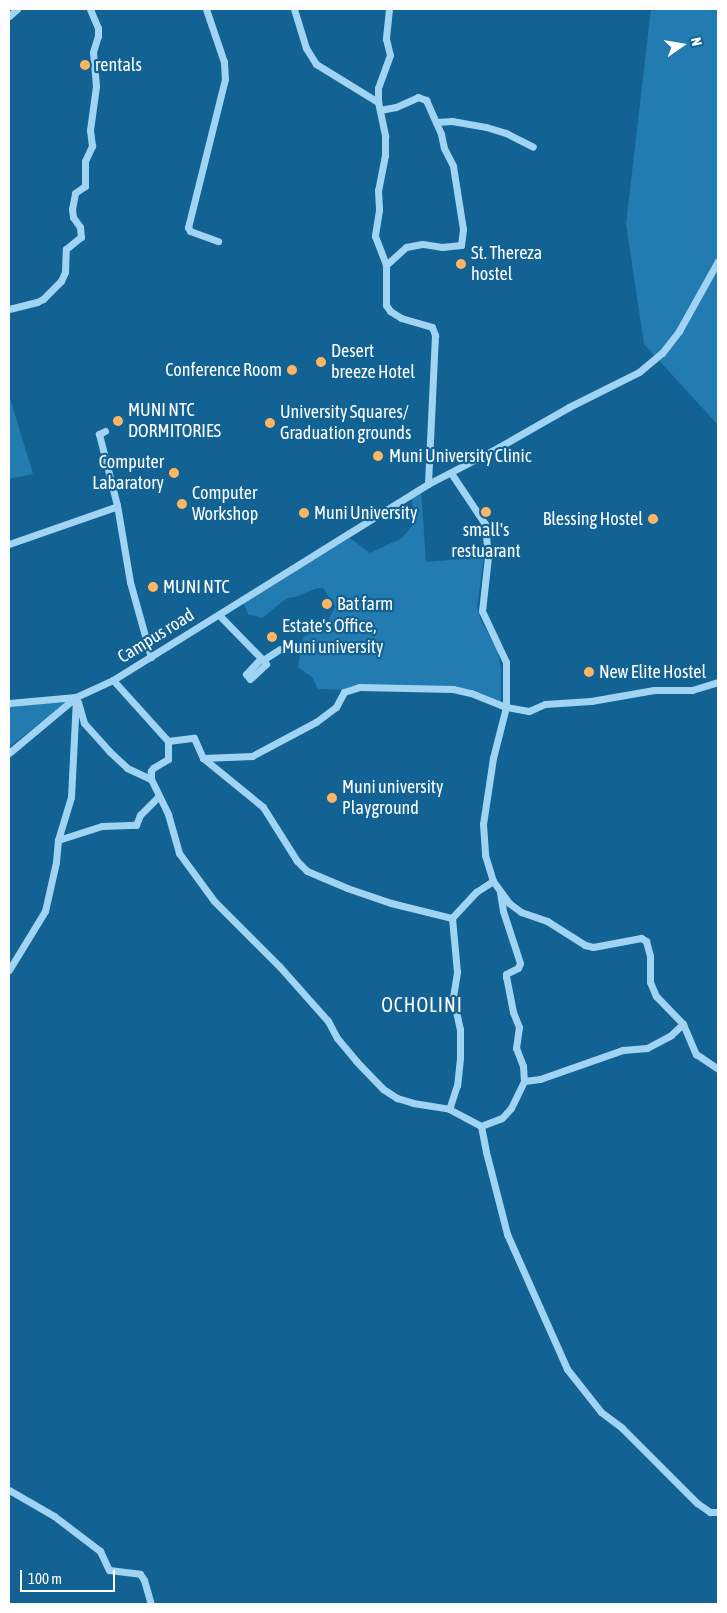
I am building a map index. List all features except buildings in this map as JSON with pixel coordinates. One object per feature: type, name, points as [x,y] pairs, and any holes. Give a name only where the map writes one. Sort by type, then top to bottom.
[{"type":"street","points":[[9,16],[16,9]]},
{"type":"street","points":[[9,308],[38,302],[43,299],[61,281],[65,272],[66,249],[81,237],[80,227],[73,217],[72,209],[75,193],[85,186],[85,160],[92,146],[90,130],[96,86],[93,52],[98,36],[98,28],[90,9]]},
{"type":"street","points":[[206,9],[224,62],[225,79],[191,205],[188,227],[190,231],[218,241]]},
{"type":"street","points":[[294,9],[306,48],[316,64],[378,102]]},
{"type":"street","points":[[390,9],[386,39],[390,55],[378,88],[378,102],[386,155],[378,190],[379,210],[375,236],[386,265],[386,305],[390,311],[401,318],[432,327],[435,335],[428,484]]},
{"type":"street","points":[[380,110],[396,107],[418,97],[426,100],[455,172],[463,229],[462,243],[457,247],[422,244],[406,247],[386,265]]},
{"type":"street","points":[[436,122],[452,120],[506,133],[533,147]]},
{"type":"street","name":"Campus road","points":[[76,696],[113,680],[428,484],[644,367],[662,353],[680,331],[718,261]]},
{"type":"street","points":[[105,432],[99,434],[117,506],[130,582],[151,657]]},
{"type":"street","points":[[451,473],[485,524],[488,556],[482,611],[506,662],[506,707],[493,758],[483,824],[485,854],[493,880],[500,892],[520,912],[547,921],[585,945],[593,947],[641,938],[646,941],[650,956],[652,990],[683,1024],[696,1054],[718,1069]]},
{"type":"street","points":[[9,544],[114,506]]},
{"type":"street","points":[[219,615],[261,658],[246,674],[250,679],[266,664],[263,660],[280,649]]},
{"type":"street","points":[[113,680],[168,741],[168,759],[151,771],[151,779],[158,797],[168,814],[179,853],[214,901],[328,1021],[337,1038],[383,1089],[397,1098],[449,1109],[481,1126],[502,1118],[511,1108],[524,1081],[523,1066],[516,1048],[519,1027],[513,1012],[506,976],[518,968],[520,963],[503,911],[500,892]]},
{"type":"street","points":[[203,758],[252,756],[316,722],[336,707],[344,692],[359,687],[453,689],[471,693],[506,707],[529,711],[545,704],[591,701],[654,690],[692,690],[718,682]]},
{"type":"street","points":[[9,702],[76,696]]},
{"type":"street","points":[[9,753],[76,696]]},
{"type":"street","points":[[76,696],[84,723],[109,751],[127,768],[151,779]]},
{"type":"street","points":[[9,970],[45,911],[56,862],[58,840],[71,796],[76,696]]},
{"type":"street","points":[[168,741],[194,738],[203,758],[263,806],[296,861],[307,871],[347,888],[391,903],[452,918]]},
{"type":"street","points":[[58,840],[102,826],[136,825],[140,815],[158,797]]},
{"type":"street","points":[[449,1109],[457,1085],[460,1058],[460,1029],[453,997],[457,972],[452,918],[476,892],[493,880]]},
{"type":"street","points":[[524,1081],[540,1079],[623,1050],[647,1048],[670,1035],[683,1024]]},
{"type":"street","points":[[481,1126],[507,1234],[567,1370],[600,1412],[622,1428],[697,1503],[710,1512],[718,1512]]},
{"type":"street","points":[[9,1490],[54,1516],[100,1551],[109,1570],[140,1574],[144,1580],[151,1604]]},
{"type":"shaded area","points":[[651,9],[718,9],[718,425],[644,344],[626,224]]},
{"type":"shaded area","points":[[9,395],[33,474],[9,479]]},
{"type":"shaded area","points":[[421,490],[426,562],[484,557],[477,607],[480,618],[497,650],[501,668],[501,705],[474,693],[318,689],[312,677],[298,667],[303,637],[325,626],[335,607],[323,588],[317,588],[296,597],[287,598],[262,618],[248,614],[243,602],[350,538],[370,553],[402,538],[413,525],[412,496]]},
{"type":"shaded area","points":[[72,698],[9,747],[9,704]]},
{"type":"place","name":"rentals","points":[[85,65]]},
{"type":"place","name":"St. Thereza hostel","points":[[461,264]]},
{"type":"place","name":"Desert breeze Hotel","points":[[321,362]]},
{"type":"place","name":"Conference Room","points":[[292,370]]},
{"type":"place","name":"MUNI NTC DORMITORIES","points":[[118,421]]},
{"type":"place","name":"University Squares/ Graduation grounds","points":[[270,423]]},
{"type":"place","name":"Muni University Clinic","points":[[378,456]]},
{"type":"place","name":"Computer Labaratory","points":[[174,473]]},
{"type":"place","name":"Computer Workshop","points":[[182,504]]},
{"type":"place","name":"small's restuarant","points":[[486,512]]},
{"type":"place","name":"Muni University","points":[[304,513]]},
{"type":"place","name":"Blessing Hostel","points":[[653,519]]},
{"type":"place","name":"MUNI NTC","points":[[153,587]]},
{"type":"place","name":"Bat farm","points":[[327,604]]},
{"type":"place","name":"Estate's Office, Muni university","points":[[272,637]]},
{"type":"place","name":"New Elite Hostel","points":[[589,672]]},
{"type":"place","name":"Muni university Playground","points":[[332,798]]},
{"type":"district","name":"OCHOLINI","points":[[422,1004]]}]
